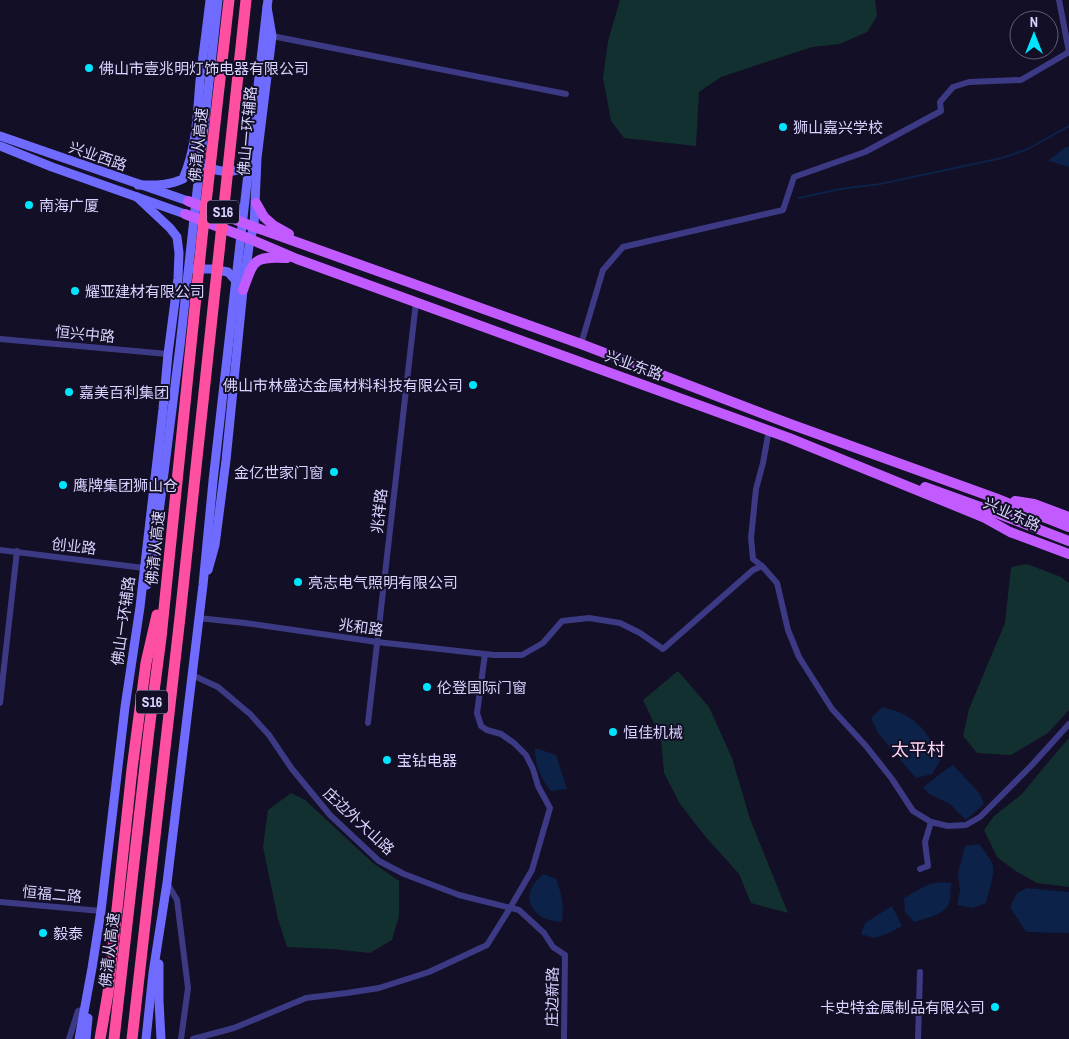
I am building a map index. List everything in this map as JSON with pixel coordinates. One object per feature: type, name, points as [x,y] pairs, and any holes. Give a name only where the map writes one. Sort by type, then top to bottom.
[{"type":"highway","name":"佛清从高速","points":[[114,1039],[168,561],[184,365],[229,0]]},
{"type":"highway","name":"S16","points":[[132,1039],[176,656],[246,0]]},
{"type":"highway","points":[[100,1039],[108,993],[146,664],[168,561]]},
{"type":"main road","points":[[138,185],[162,185],[183,179],[193,148],[210,0]]},
{"type":"main road","points":[[140,607],[154,552],[184,365],[218,0]]},
{"type":"main road","name":"佛山一环辅路","points":[[203,585],[215,545],[226,460],[243,290],[250,239],[254,227],[257,158],[272,36],[268,3]]},
{"type":"main road","name":"佛山一环辅路","points":[[160,924],[167,883],[203,585],[268,3]]},
{"type":"main road","name":"兴业西路","points":[[0,136],[188,201]]},
{"type":"main road","name":"兴业西路","points":[[0,146],[52,167],[185,214]]},
{"type":"main road","points":[[193,148],[202,164],[215,170],[237,170],[257,158]]},
{"type":"main road","name":"佛山一环辅路","points":[[92,968],[101,911],[125,707],[140,607],[178,278],[179,252],[176,237],[170,228],[137,197]]},
{"type":"main road","name":"兴业东路","points":[[188,201],[254,227],[581,344],[790,424],[1068,523]]},
{"type":"main road","points":[[256,203],[264,217],[273,225],[309,246]]},
{"type":"main road","name":"兴业东路","points":[[185,214],[296,259],[769,430],[983,518],[1010,532],[1069,554]]},
{"type":"main road","points":[[243,290],[251,269],[257,260],[273,257],[296,259]]},
{"type":"main road","points":[[178,278],[192,269],[224,271],[232,275],[243,290]]},
{"type":"main road","points":[[789,438],[1066,540]]},
{"type":"main road","points":[[146,1039],[160,924]]},
{"type":"main road","points":[[160,924],[159,1001],[161,1039]]},
{"type":"main road","points":[[79,1039],[92,968]]},
{"type":"main road","points":[[86,1039],[92,968]]},
{"type":"street","points":[[581,344],[603,270],[623,247],[783,210],[794,177],[865,152],[941,112],[940,102],[953,86],[969,82],[1021,80],[1069,52],[1059,0]]},
{"type":"street","points":[[272,36],[566,94]]},
{"type":"street","name":"兆祥路","points":[[368,723],[416,302]]},
{"type":"street","name":"恒兴中路","points":[[0,339],[168,354]]},
{"type":"street","points":[[769,430],[756,489],[751,538],[753,558],[777,583],[788,630],[799,656],[832,709],[866,746],[892,779],[913,811],[931,822],[948,826],[966,825],[980,817],[1031,766],[1069,724]]},
{"type":"street","name":"创业路","points":[[0,550],[144,568]]},
{"type":"street","points":[[0,704],[17,551]]},
{"type":"street","name":"兆和路","points":[[198,618],[377,642],[485,654],[522,655],[544,643],[562,621],[589,618],[620,623],[640,633],[663,649],[753,570],[762,566]]},
{"type":"street","points":[[193,1039],[234,1028],[306,998],[379,988],[429,972],[486,945],[532,870],[550,808],[538,786],[526,755],[501,734],[481,726],[478,713],[485,654]]},
{"type":"street","name":"庄边外大山路","points":[[192,675],[218,687],[250,714],[330,815],[379,861],[404,874],[459,895],[519,910],[565,956]]},
{"type":"street","points":[[920,869],[928,866],[925,842],[931,822]]},
{"type":"street","points":[[167,883],[177,900],[188,988],[181,1039]]},
{"type":"street","name":"恒福二路","points":[[0,902],[101,911]]},
{"type":"street","name":"庄边新路","points":[[564,1039],[565,956]]},
{"type":"street","points":[[918,1039],[920,972]]},
{"type":"street","points":[[69,1039],[78,1011],[84,1009]]},
{"type":"green space","points":[[620,0],[875,0],[877,16],[867,32],[840,44],[812,47],[721,77],[699,92],[696,146],[624,138],[611,121],[603,78],[608,41]]},
{"type":"green space","points":[[1027,564],[1061,577],[1069,583],[1069,710],[1048,733],[1011,755],[977,753],[963,736],[969,709],[1005,623],[1011,567]]},
{"type":"green space","points":[[678,671],[709,707],[732,758],[750,819],[788,913],[751,903],[739,874],[705,836],[680,804],[664,773],[661,738],[643,700]]},
{"type":"green space","points":[[1069,738],[1069,887],[1037,883],[1014,870],[997,857],[984,830],[994,816],[1022,794]]},
{"type":"green space","points":[[291,793],[305,800],[373,863],[399,881],[399,916],[392,940],[370,953],[287,947],[278,919],[263,847],[268,810]]},
{"type":"water","points":[[1069,146],[1069,167],[1048,161],[1064,148]]},
{"type":"water","points":[[882,707],[908,717],[925,732],[940,761],[932,774],[916,778],[878,733],[871,718]]},
{"type":"water","points":[[535,748],[556,755],[567,789],[551,791],[539,771]]},
{"type":"water","points":[[953,765],[980,794],[984,804],[966,820],[950,804],[929,794],[923,787]]},
{"type":"water","points":[[979,844],[993,866],[986,903],[972,908],[957,905],[960,891],[958,873],[965,846]]},
{"type":"water","points":[[544,874],[556,879],[562,900],[562,922],[541,917],[531,905],[530,893],[532,888]]},
{"type":"water","points":[[952,883],[950,899],[945,909],[936,915],[914,922],[905,912],[904,898],[929,884]]},
{"type":"water","points":[[1027,888],[1069,892],[1069,933],[1026,932],[1010,907],[1017,893]]},
{"type":"water","points":[[892,906],[902,926],[874,938],[861,934],[865,923]]},
{"type":"waterway","points":[[799,198],[840,189],[880,184],[1002,158],[1028,149],[1069,126]]},
{"type":"place","name":"佛山市壹兆明灯饰电器有限公司","points":[[89,68]]},
{"type":"place","name":"狮山嘉兴学校","points":[[783,127]]},
{"type":"place","name":"南海广厦","points":[[29,205]]},
{"type":"place","name":"耀亚建材有限公司","points":[[75,291]]},
{"type":"place","name":"佛山市林盛达金属材料科技有限公司","points":[[473,385]]},
{"type":"place","name":"嘉美百利集团","points":[[69,392]]},
{"type":"place","name":"金亿世家门窗","points":[[334,472]]},
{"type":"place","name":"鹰牌集团狮山仓","points":[[63,485]]},
{"type":"place","name":"亮志电气照明有限公司","points":[[298,582]]},
{"type":"place","name":"伦登国际门窗","points":[[427,687]]},
{"type":"place","name":"恒佳机械","points":[[613,732]]},
{"type":"place","name":"宝钻电器","points":[[387,760]]},
{"type":"place","name":"毅泰","points":[[43,933]]},
{"type":"place","name":"卡史特金属制品有限公司","points":[[995,1007]]},
{"type":"district","name":"太平村","points":[[918,749]]}]
